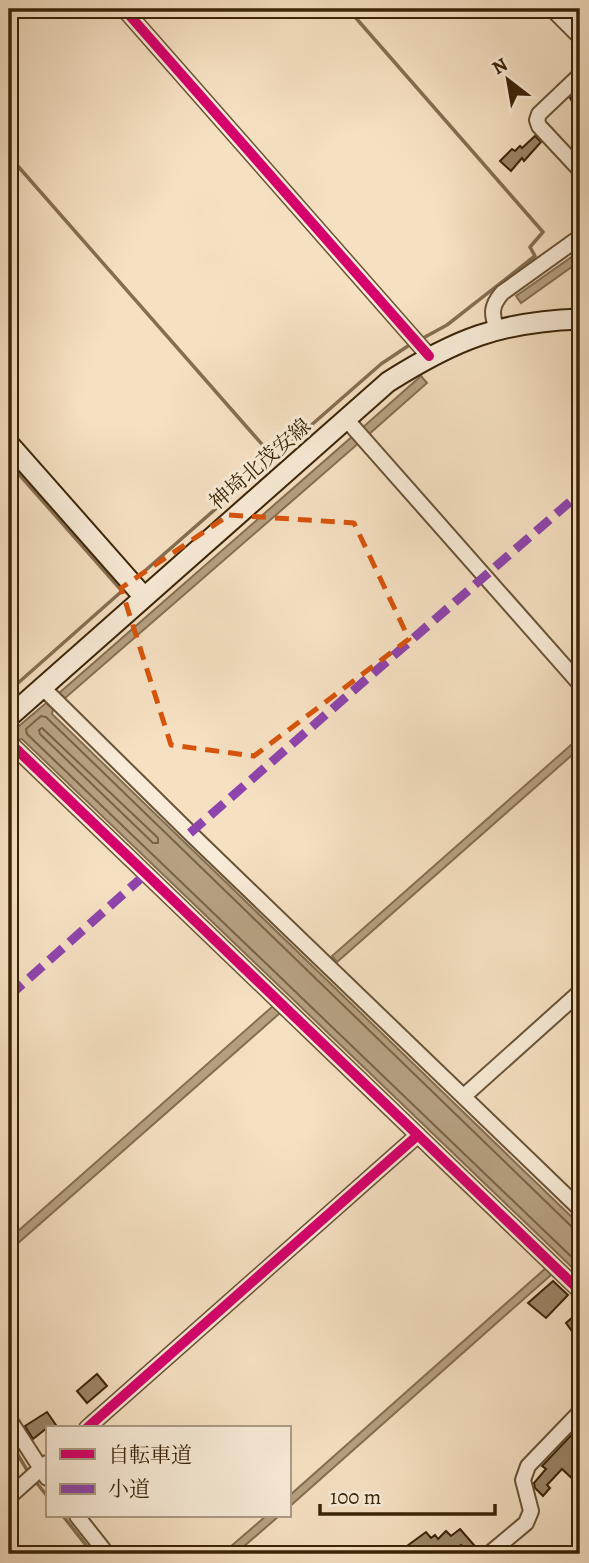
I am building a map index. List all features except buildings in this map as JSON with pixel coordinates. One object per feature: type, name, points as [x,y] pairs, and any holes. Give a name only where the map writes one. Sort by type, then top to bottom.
[{"type":"main road","name":"神埼北茂安線","points":[[9,717],[52,697],[144,597],[355,429],[388,382],[429,356],[461,341],[497,329],[580,319]]},
{"type":"main road","points":[[9,444],[144,597]]},
{"type":"street","points":[[124,9],[429,356]]},
{"type":"street","points":[[552,9],[580,37]]},
{"type":"street","points":[[580,75],[539,114],[537,120],[539,127],[580,170]]},
{"type":"street","points":[[497,329],[492,314],[493,303],[502,293],[580,237]]},
{"type":"street","points":[[355,429],[580,684]]},
{"type":"street","points":[[52,697],[580,1209]]},
{"type":"street","points":[[12,744],[580,1291]]},
{"type":"street","points":[[464,1096],[580,992]]},
{"type":"street","points":[[89,1426],[418,1135]]},
{"type":"street","points":[[489,1554],[526,1522],[531,1511],[523,1480],[528,1466],[580,1412]]},
{"type":"street","points":[[9,1419],[45,1470],[9,1497]]},
{"type":"street","points":[[79,1518],[107,1554]]},
{"type":"highlighted area","points":[[229,515],[354,523],[409,639],[254,756],[171,745],[121,588]]},
{"type":"water","points":[[580,251],[580,261],[521,303],[516,296]]},
{"type":"water","points":[[421,376],[427,383],[368,435],[362,428]]},
{"type":"water","points":[[354,435],[360,442],[64,699],[58,694]]},
{"type":"water","points":[[46,703],[53,709],[52,714],[580,1225],[580,1275],[22,739],[18,740],[12,732]]},
{"type":"water","points":[[580,737],[580,748],[337,962],[332,956]]},
{"type":"water","points":[[273,1006],[280,1013],[9,1251],[9,1239]]},
{"type":"water","points":[[547,1267],[552,1274],[290,1506],[290,1495]]},
{"type":"water","points":[[264,1518],[277,1518],[235,1554],[222,1554]]},
{"type":"waterway","points":[[348,9],[543,232],[530,247],[535,256],[447,325],[425,337]]},
{"type":"waterway","points":[[9,156],[274,458]]},
{"type":"waterway","points":[[139,576],[381,364],[408,346]]},
{"type":"waterway","points":[[9,463],[122,591],[9,691]]},
{"type":"waterway","points":[[9,1440],[27,1470]]},
{"type":"waterway","points":[[36,1482],[46,1495]]},
{"type":"waterway","points":[[65,1518],[93,1554]]},
{"type":"marked path","points":[[190,833],[580,493]]},
{"type":"marked path","points":[[9,996],[147,873]]},
{"type":"cycle path","points":[[124,9],[429,356]]},
{"type":"cycle path","points":[[9,742],[580,1291]]},
{"type":"cycle path","points":[[89,1426],[418,1135]]}]
